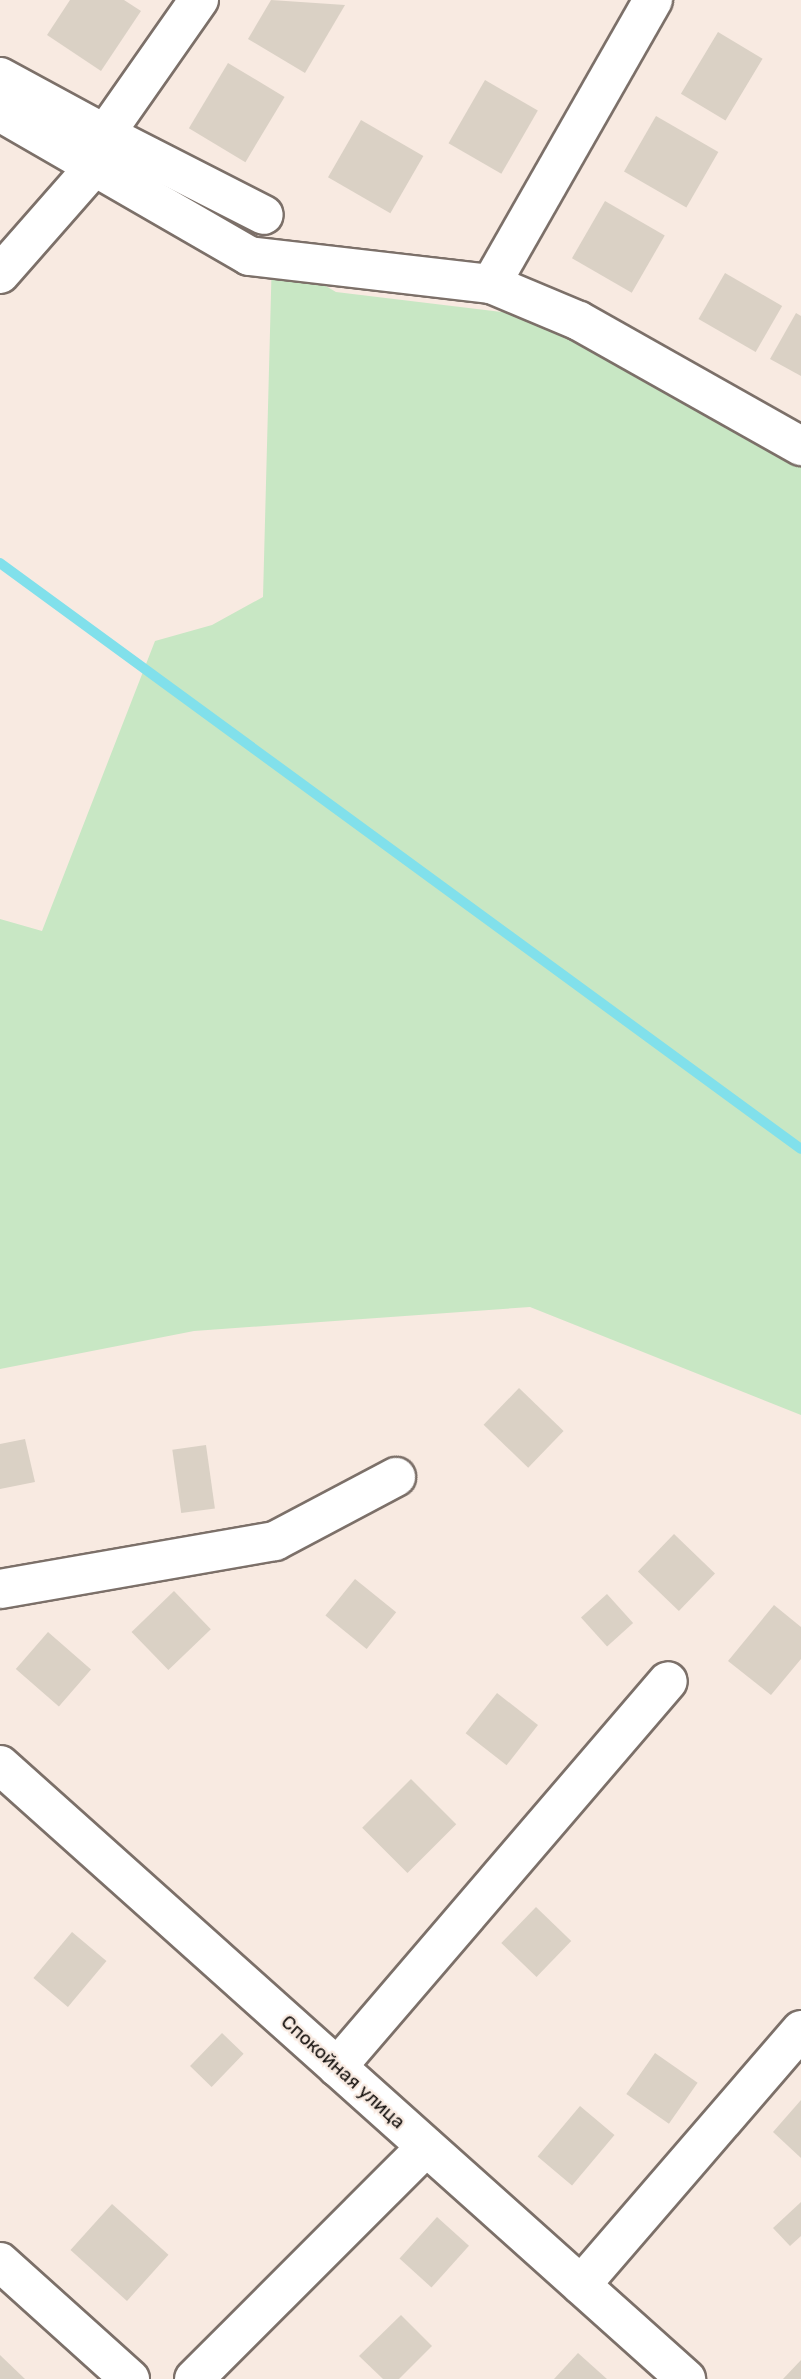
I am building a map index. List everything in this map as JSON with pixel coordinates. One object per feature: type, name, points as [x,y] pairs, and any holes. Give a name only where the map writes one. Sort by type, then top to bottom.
[{"type":"lane","points":[[0,274],[99,151],[199,0]]},
{"type":"lane","points":[[491,284],[653,0]]},
{"type":"lane","points":[[0,77],[99,151],[249,256],[491,284],[579,321],[801,446]]},
{"type":"lane","points":[[0,112],[264,215]]},
{"type":"lane","points":[[0,1590],[275,1541],[396,1477]]},
{"type":"lane","points":[[337,2067],[668,1681]]},
{"type":"lane","name":"Спокойная улица","points":[[0,1766],[686,2379]]},
{"type":"lane","points":[[581,2285],[801,2030]]},
{"type":"lane","points":[[194,2379],[426,2147]]},
{"type":"lane","points":[[0,2262],[130,2379]]},
{"type":"green space","points":[[272,255],[336,292],[534,316],[801,465],[801,1415],[530,1307],[194,1331],[0,1369],[0,919],[42,931],[155,641],[212,625],[263,597]]},
{"type":"building","points":[[70,0],[124,0],[141,11],[101,71],[47,35]]},
{"type":"building","points":[[271,0],[345,5],[305,73],[248,39]]},
{"type":"building","points":[[718,32],[763,59],[725,120],[681,94]]},
{"type":"building","points":[[228,63],[285,97],[245,162],[189,128]]},
{"type":"building","points":[[485,80],[538,110],[501,174],[448,143]]},
{"type":"building","points":[[656,116],[718,152],[686,207],[624,171]]},
{"type":"building","points":[[361,120],[423,156],[390,213],[328,177]]},
{"type":"building","points":[[605,201],[665,236],[632,293],[572,258]]},
{"type":"building","points":[[725,273],[782,306],[756,352],[698,319]]},
{"type":"building","points":[[796,313],[801,316],[801,376],[770,359]]},
{"type":"building","points":[[519,1388],[564,1431],[528,1468],[484,1425]]},
{"type":"building","points":[[25,1439],[35,1482],[0,1489],[0,1444]]},
{"type":"building","points":[[206,1445],[215,1508],[181,1513],[172,1450]]},
{"type":"building","points":[[674,1534],[715,1574],[679,1611],[638,1571]]},
{"type":"building","points":[[355,1579],[396,1612],[367,1649],[325,1616]]},
{"type":"building","points":[[174,1591],[211,1629],[168,1670],[132,1632]]},
{"type":"building","points":[[607,1594],[633,1623],[607,1646],[581,1617]]},
{"type":"building","points":[[774,1605],[801,1627],[801,1659],[771,1695],[728,1661]]},
{"type":"building","points":[[48,1632],[91,1669],[59,1706],[16,1669]]},
{"type":"building","points":[[497,1693],[538,1725],[507,1765],[466,1733]]},
{"type":"building","points":[[411,1779],[456,1824],[407,1873],[362,1828]]},
{"type":"building","points":[[536,1907],[571,1941],[537,1977],[501,1943]]},
{"type":"building","points":[[72,1932],[106,1961],[68,2007],[33,1978]]},
{"type":"building","points":[[222,2033],[244,2054],[212,2087],[190,2066]]},
{"type":"building","points":[[655,2053],[698,2083],[669,2124],[626,2094]]},
{"type":"building","points":[[801,2100],[801,2158],[773,2132]]},
{"type":"building","points":[[580,2106],[614,2135],[572,2185],[538,2157]]},
{"type":"building","points":[[801,2202],[801,2236],[790,2246],[773,2228]]},
{"type":"building","points":[[112,2204],[168,2255],[127,2301],[71,2250]]},
{"type":"building","points":[[437,2217],[469,2246],[431,2287],[400,2259]]},
{"type":"building","points":[[401,2315],[432,2346],[399,2379],[383,2379],[359,2356]]},
{"type":"building","points":[[578,2353],[607,2379],[554,2379]]},
{"type":"building","points":[[0,2355],[25,2379],[0,2379]]},
{"type":"building","points":[[801,2360],[801,2379],[783,2379]]},
{"type":"waterway","points":[[0,563],[801,1149]]}]
